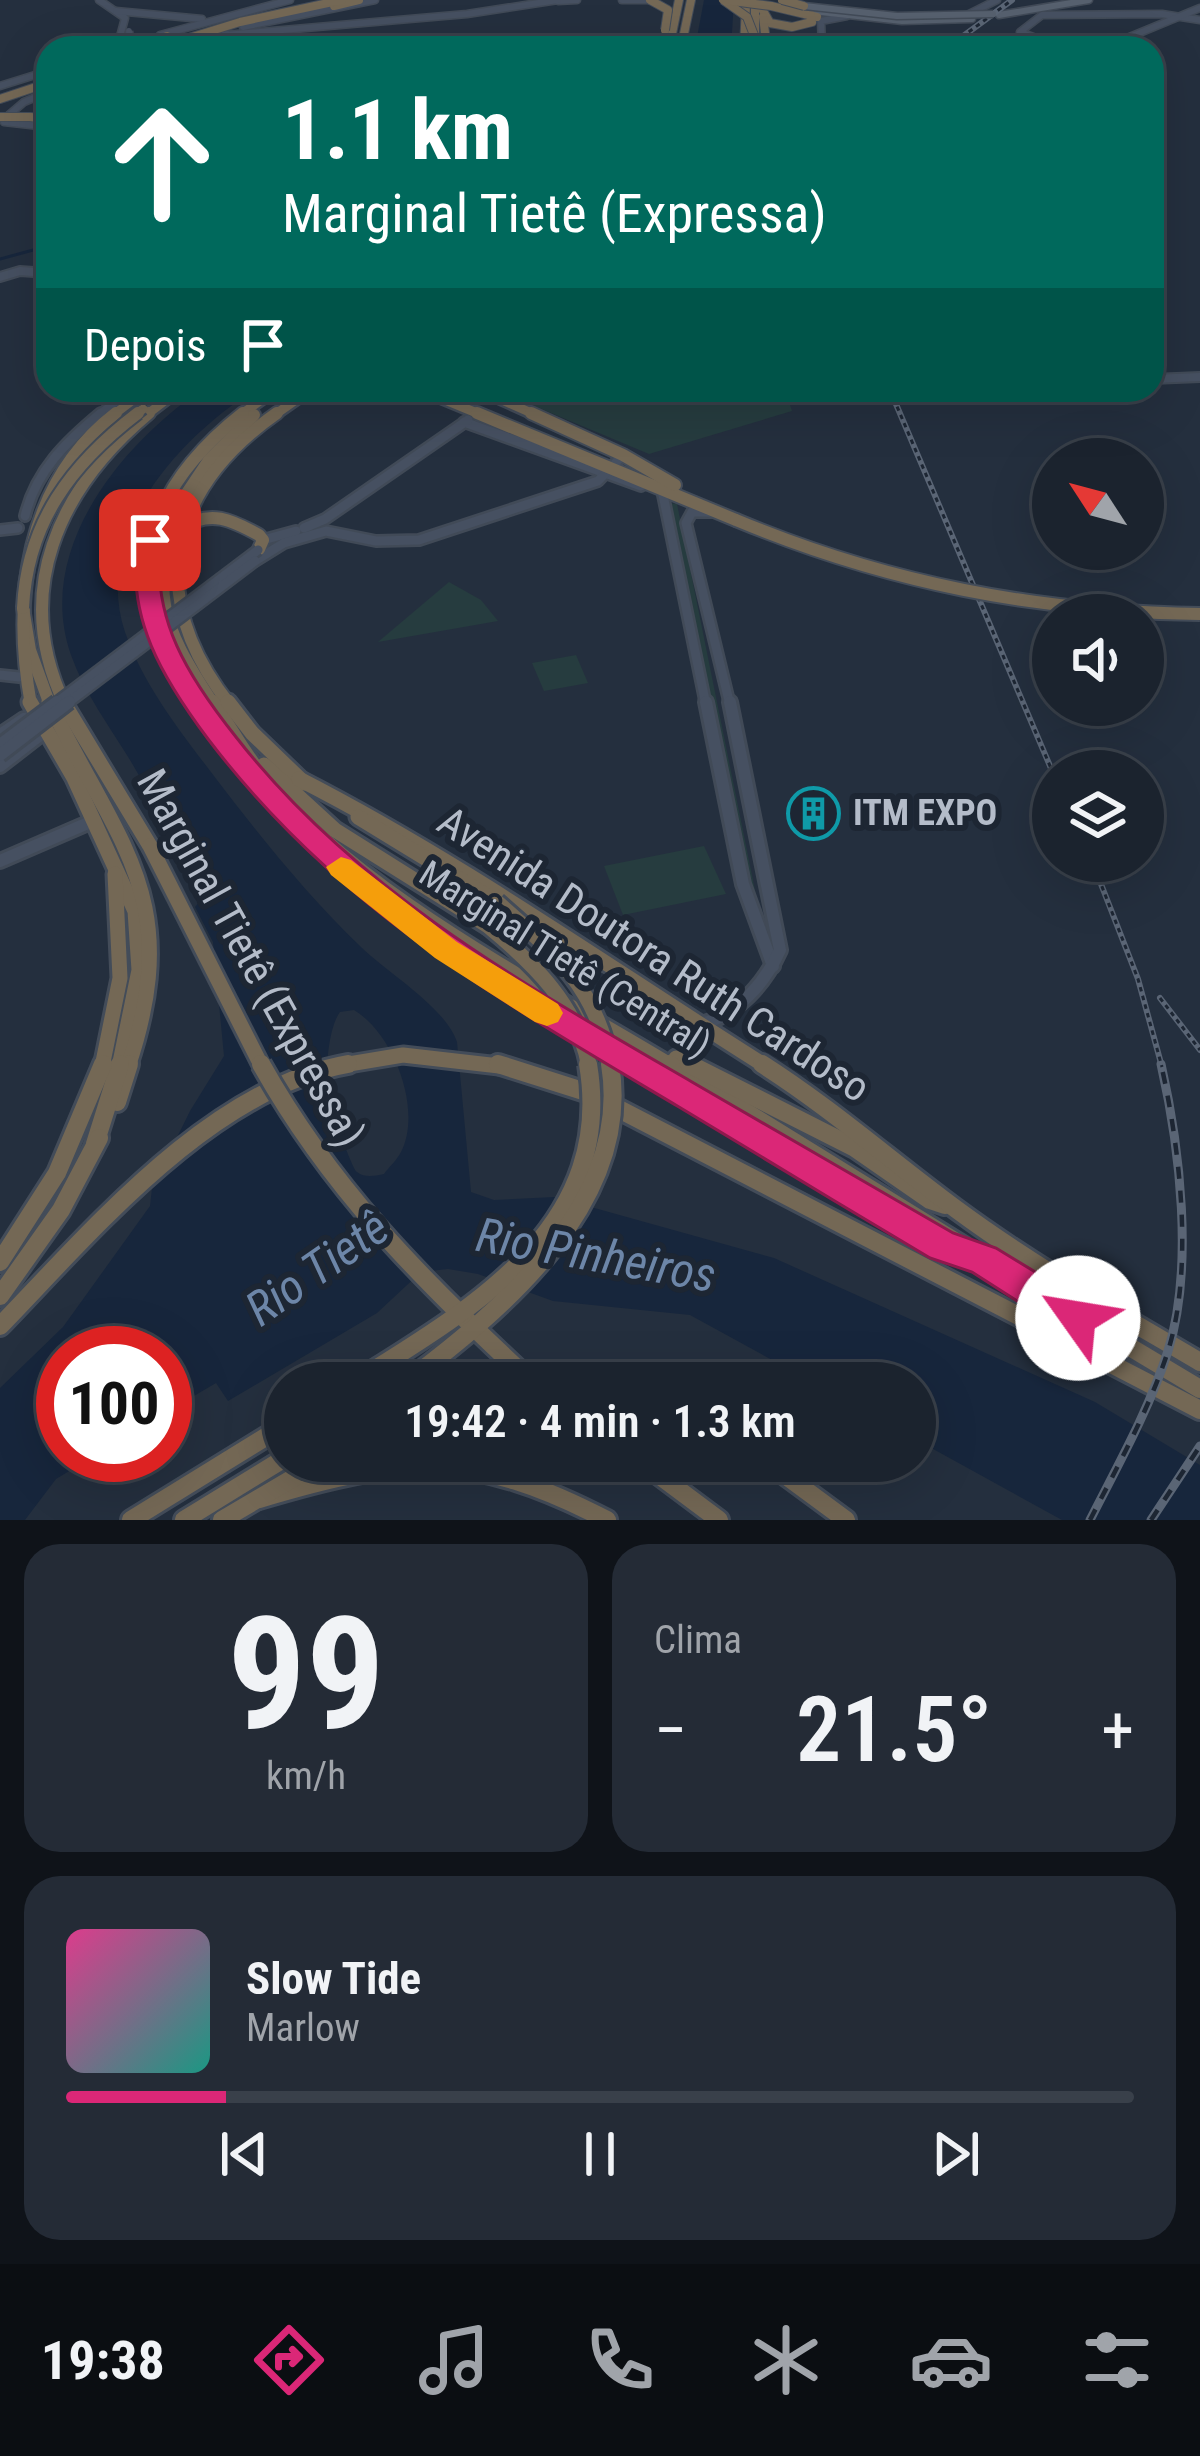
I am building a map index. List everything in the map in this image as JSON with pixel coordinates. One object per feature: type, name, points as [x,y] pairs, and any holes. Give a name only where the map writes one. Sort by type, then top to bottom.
[{"type":"highway","points":[[240,12],[314,0]]},
{"type":"highway","points":[[189,36],[329,0]]},
{"type":"highway","points":[[194,36],[342,0]]},
{"type":"highway","points":[[311,11],[359,0]]},
{"type":"highway","points":[[650,0],[668,10],[667,36]]},
{"type":"highway","points":[[674,36],[676,0]]},
{"type":"highway","points":[[722,0],[806,10],[821,25]]},
{"type":"highway","points":[[722,0],[745,14],[753,36]]},
{"type":"highway","points":[[167,36],[292,2]]},
{"type":"highway","points":[[765,2],[770,22],[787,27],[812,22],[806,10]]},
{"type":"highway","points":[[759,36],[765,2]]},
{"type":"highway","points":[[751,36],[745,22],[765,2]]},
{"type":"highway","points":[[677,36],[690,3]]},
{"type":"highway","points":[[761,22],[778,28],[821,25]]},
{"type":"highway","points":[[173,36],[198,26]]},
{"type":"highway","points":[[0,97],[36,89]]},
{"type":"highway","points":[[0,120],[36,121]]},
{"type":"highway","points":[[10,549],[21,522],[72,451],[132,402]]},
{"type":"highway","points":[[58,528],[58,518],[91,446],[135,402]]},
{"type":"highway","points":[[0,1296],[61,1210],[115,1107],[146,1012],[154,952],[151,921],[127,839],[38,683],[22,608],[23,572],[48,506],[76,466],[152,402]]},
{"type":"highway","points":[[58,528],[76,489],[104,453],[165,402]]},
{"type":"highway","points":[[167,644],[148,609],[145,570],[150,540],[170,491],[194,460],[258,402]]},
{"type":"highway","points":[[167,644],[160,566],[200,471],[236,430],[278,402]]},
{"type":"highway","points":[[177,523],[245,429],[280,402]]},
{"type":"highway","points":[[223,456],[292,402]]},
{"type":"highway","points":[[449,402],[609,472],[850,566],[967,595],[1092,612],[1200,610]]},
{"type":"highway","points":[[507,402],[623,455],[735,518]]},
{"type":"highway","points":[[458,406],[464,422]]},
{"type":"highway","points":[[477,414],[500,409],[590,441]]},
{"type":"highway","points":[[194,460],[170,509],[177,523],[174,587],[186,639],[207,676],[262,747],[299,779],[496,902],[560,954],[599,1017],[614,1087],[605,1156],[583,1209],[528,1281],[435,1362]]},
{"type":"highway","points":[[177,523],[213,515],[259,550]]},
{"type":"highway","name":"Marginal Tietê (Expressa)","points":[[58,528],[43,573],[39,611],[55,682],[150,846],[260,1066],[319,1159],[384,1239],[514,1362]]},
{"type":"highway","name":"Marginal Tietê (Expressa)","points":[[167,644],[191,701],[267,796],[354,880],[419,931],[619,1057],[943,1246],[983,1259],[1200,1389]]},
{"type":"highway","name":"Marginal Tietê (Central)","points":[[167,644],[272,788],[334,848],[508,965],[983,1259]]},
{"type":"highway","points":[[8,646],[26,700],[94,820],[134,906],[138,954],[129,1030],[95,1144]]},
{"type":"highway","points":[[20,719],[26,700]]},
{"type":"highway","points":[[30,744],[55,747]]},
{"type":"highway","points":[[244,752],[335,830],[488,926],[538,964],[578,1023],[595,1089],[587,1151],[568,1200],[530,1255],[504,1280],[385,1362]]},
{"type":"highway","name":"Avenida Doutora Ruth Cardoso","points":[[299,779],[474,874],[814,1097],[956,1209],[1048,1273],[1200,1362]]},
{"type":"highway","points":[[0,1262],[76,1138],[105,1064],[124,963],[113,863]]},
{"type":"highway","points":[[508,965],[524,967],[616,1026],[855,1148],[930,1200],[956,1209]]},
{"type":"highway","points":[[0,1326],[163,1161],[229,1111],[297,1078],[363,1060],[447,1054],[531,1071],[586,1092],[1200,1409]]},
{"type":"highway","points":[[131,1520],[264,1438]]},
{"type":"highway","points":[[259,1499],[378,1467],[455,1462],[521,1477],[607,1520]]},
{"type":"highway","points":[[184,1520],[264,1471]]},
{"type":"highway","points":[[222,1520],[287,1482]]},
{"type":"highway","points":[[668,1482],[719,1520]]},
{"type":"highway","points":[[794,1482],[846,1520]]},
{"type":"main road","points":[[99,0],[137,17],[212,19]]},
{"type":"main road","points":[[222,36],[311,11],[375,0]]},
{"type":"main road","points":[[211,36],[244,29],[577,0]]},
{"type":"main road","points":[[622,0],[650,0]]},
{"type":"main road","points":[[930,17],[976,13],[997,0]]},
{"type":"main road","points":[[1030,36],[1020,32],[1038,11],[1077,0]]},
{"type":"main road","points":[[1038,11],[1089,0]]},
{"type":"main road","points":[[765,2],[820,3],[852,15]]},
{"type":"main road","points":[[1160,2],[1166,12]]},
{"type":"main road","points":[[820,3],[852,15]]},
{"type":"main road","points":[[1060,6],[1083,14]]},
{"type":"main road","points":[[1133,36],[1200,8]]},
{"type":"main road","points":[[806,10],[930,17],[1038,11],[1166,12],[1200,20]]},
{"type":"main road","points":[[806,10],[974,18],[999,14]]},
{"type":"main road","points":[[162,36],[240,12]]},
{"type":"main road","points":[[120,13],[137,17]]},
{"type":"main road","points":[[119,36],[120,13]]},
{"type":"main road","points":[[821,36],[821,25],[852,15]]},
{"type":"main road","points":[[129,36],[137,17]]},
{"type":"main road","points":[[171,18],[198,26]]},
{"type":"main road","points":[[217,36],[244,29]]},
{"type":"main road","points":[[0,86],[36,86]]},
{"type":"main road","points":[[0,120],[36,94]]},
{"type":"main road","points":[[12,114],[26,120]]},
{"type":"main road","points":[[0,277],[36,272]]},
{"type":"main road","points":[[1164,378],[1200,377]]},
{"type":"main road","points":[[0,530],[21,522],[40,477],[117,402]]},
{"type":"main road","points":[[0,745],[259,550],[325,519],[477,414]]},
{"type":"main road","points":[[464,422],[735,518]]},
{"type":"main road","points":[[0,755],[259,550],[319,530],[339,529],[410,542],[609,472],[623,455]]},
{"type":"main road","points":[[664,495],[752,917],[773,966]]},
{"type":"main road","points":[[714,512],[692,512],[686,519],[780,950],[773,966],[721,1024],[723,1039]]},
{"type":"main road","points":[[325,519],[339,529]]},
{"type":"main road","points":[[684,582],[694,586],[703,581]]},
{"type":"main road","points":[[701,666],[721,666]]},
{"type":"main road","points":[[0,674],[19,677]]},
{"type":"main road","points":[[0,735],[20,719],[39,732],[0,766]]},
{"type":"main road","points":[[720,763],[730,766],[741,760]]},
{"type":"main road","points":[[0,861],[94,820]]},
{"type":"main road","points":[[752,917],[761,919],[772,912]]},
{"type":"main road","points":[[698,1024],[712,1023],[731,1011]]},
{"type":"green space","points":[[525,402],[789,402],[792,411],[649,454]]},
{"type":"green space","points":[[669,503],[677,504],[760,915],[745,872]]},
{"type":"green space","points":[[449,582],[481,600],[498,621],[378,642]]},
{"type":"green space","points":[[576,655],[588,683],[544,691],[532,663]]},
{"type":"green space","points":[[704,846],[726,894],[623,915],[604,866]]},
{"type":"water","points":[[704,0],[734,0],[732,36],[697,36]]},
{"type":"water","points":[[185,402],[237,402],[171,462],[131,525],[121,559],[118,595],[125,632],[165,710],[268,845],[341,927],[451,1029],[457,1042],[471,1192],[494,1200],[555,1197],[774,1258],[1095,1402],[1200,1465],[1200,1520],[1062,1520],[936,1451],[936,1362],[776,1362],[690,1315],[553,1301],[478,1274],[448,1269],[421,1272],[377,1313],[294,1362],[264,1362],[264,1380],[228,1401],[216,1383],[192,1397],[192,1326],[64,1326],[150,1206],[152,1188],[224,1056],[213,942],[195,907],[202,899],[150,794],[83,682],[71,655],[63,616],[64,577],[75,540],[115,470]],"holes":[[[354,1010],[368,1021],[392,1054],[406,1094],[407,1134],[384,1174],[363,1175],[350,1160],[329,1100],[330,1040],[340,1012]]]},
{"type":"water","points":[[36,1353],[36,1482],[54,1482],[25,1520],[0,1520],[0,1388]]},
{"type":"waterway","points":[[0,259],[36,249]]},
{"type":"railway","points":[[963,36],[1012,0]]},
{"type":"railway","points":[[895,402],[1043,750]]},
{"type":"railway","points":[[1100,882],[1138,979],[1162,1067]]},
{"type":"railway","points":[[1160,998],[1200,1050]]},
{"type":"railway","points":[[1090,1520],[1152,1395],[1176,1318],[1181,1208],[1161,1064]]},
{"type":"railway","points":[[1151,1520],[1200,1446]]},
{"type":"slow traffic","points":[[341,867],[446,950],[547,1013]]},
{"type":"place","name":"ITM EXPO","points":[[814,813]]},
{"type":"route","points":[[150,540],[145,570],[148,609],[180,684],[243,769],[354,880],[471,967],[632,1065],[943,1246],[983,1259],[1078,1318]]},
{"type":"water label","name":"Rio Pinheiros","points":[[596,1255]]},
{"type":"water label","name":"Rio Tietê","points":[[317,1268]]}]
